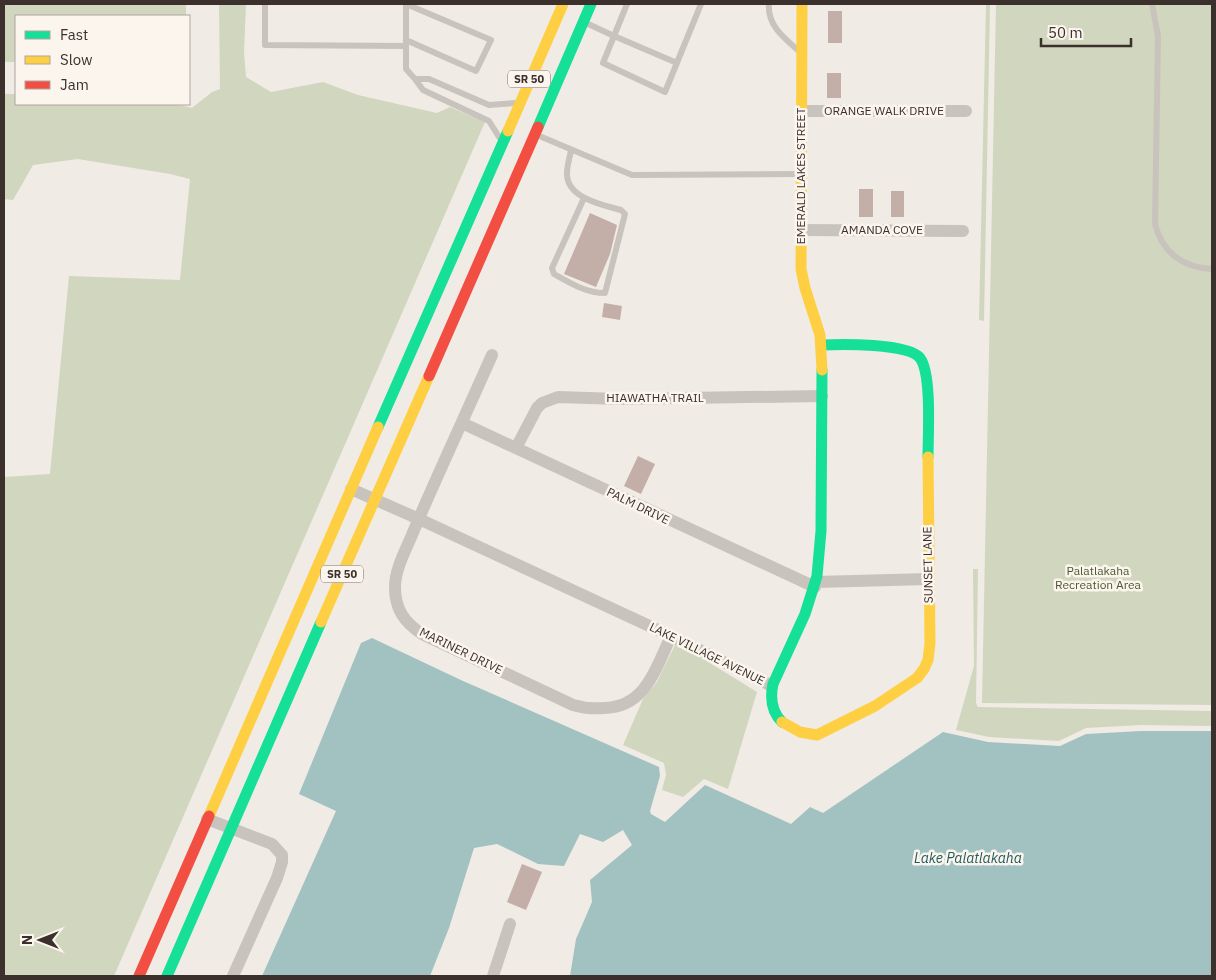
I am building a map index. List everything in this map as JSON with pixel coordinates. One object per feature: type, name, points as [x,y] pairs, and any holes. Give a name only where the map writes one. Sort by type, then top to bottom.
[{"type":"main road","name":"SR 50","points":[[139,976],[562,4]]},
{"type":"main road","name":"SR 50","points":[[167,976],[590,4]]},
{"type":"main road","name":"EMERALD LAKES STREET","points":[[802,4],[801,279],[817,320],[822,345]]},
{"type":"main road","name":"SUNSET LANE","points":[[772,686],[773,708],[784,725],[807,735],[817,735],[875,706],[917,678],[928,660],[930,643],[927,380],[920,359],[916,354],[894,348],[846,344],[822,345]]},
{"type":"main road","name":"LAKE VILLAGE AVENUE","points":[[772,686],[806,614],[815,585],[820,548],[822,345]]},
{"type":"street","name":"ORANGE WALK DRIVE","points":[[802,111],[966,111]]},
{"type":"street","name":"AMANDA COVE","points":[[801,230],[963,231]]},
{"type":"street","name":"MARINER DRIVE","points":[[492,356],[397,571],[395,585],[398,609],[403,618],[411,627],[422,634],[573,705],[593,709],[624,705],[633,700],[651,679],[671,636]]},
{"type":"street","name":"HIAWATHA TRAIL","points":[[516,448],[537,408],[542,403],[558,397],[628,399],[822,396]]},
{"type":"street","name":"PALM DRIVE","points":[[462,423],[815,585],[928,579]]},
{"type":"street","name":"LAKE VILLAGE AVENUE","points":[[351,489],[671,636],[772,686]]},
{"type":"street","points":[[207,819],[272,844],[282,855],[277,878],[233,976]]},
{"type":"street","points":[[493,976],[510,924]]},
{"type":"lane","points":[[265,4],[264,45],[406,43],[476,71],[492,40],[406,4],[406,43],[406,69],[423,90],[490,121],[502,142]]},
{"type":"lane","points":[[627,4],[603,63],[665,92],[701,4]]},
{"type":"lane","points":[[769,4],[768,13],[780,34],[802,54]]},
{"type":"lane","points":[[1152,4],[1158,36],[1155,224],[1158,237],[1174,256],[1198,268],[1212,269]]},
{"type":"lane","points":[[583,21],[677,63]]},
{"type":"lane","points":[[415,79],[429,79],[489,105],[519,102]]},
{"type":"lane","points":[[534,134],[632,175],[801,174]]},
{"type":"lane","points":[[571,150],[567,175],[573,188],[584,198],[622,210],[625,214],[605,293],[595,293],[574,285],[554,274],[552,268],[584,198]]},
{"type":"green space","points":[[4,4],[186,4],[186,15],[15,15],[15,62],[4,62]]},
{"type":"green space","points":[[219,4],[246,4],[244,53],[246,77],[271,92],[323,82],[358,95],[437,113],[450,107],[485,122],[114,976],[4,976],[4,477],[50,474],[69,276],[180,280],[190,179],[78,159],[33,165],[13,200],[4,199],[4,94],[15,94],[15,105],[180,105],[192,108],[212,92],[220,89]]},
{"type":"green space","points":[[986,4],[990,4],[984,321],[979,320]]},
{"type":"green space","name":"Palatlakaha Recreation Area","points":[[996,4],[1212,4],[1212,705],[982,703]]},
{"type":"green space","points":[[973,569],[978,569],[976,703],[978,707],[1212,711],[1212,726],[1141,725],[1086,728],[1059,741],[989,737],[956,730],[974,666]]},
{"type":"green space","points":[[675,645],[705,660],[757,692],[728,789],[704,779],[683,797],[662,790],[666,775],[664,763],[623,745],[643,699],[657,682]]},
{"type":"water","name":"Lake Palatlakaha","points":[[372,638],[463,681],[659,767],[660,776],[650,811],[651,814],[665,822],[705,785],[791,824],[810,807],[823,813],[943,732],[988,742],[1060,746],[1086,734],[1141,731],[1212,731],[1212,976],[570,976],[576,939],[592,902],[590,880],[632,845],[623,830],[603,842],[580,834],[564,866],[538,864],[497,844],[474,848],[449,928],[430,976],[262,976],[336,811],[299,794],[361,643]]},
{"type":"building","points":[[828,11],[842,11],[842,43],[828,43]]},
{"type":"building","points":[[827,73],[841,73],[841,98],[827,98]]},
{"type":"building","points":[[859,189],[873,189],[873,217],[859,217]]},
{"type":"building","points":[[891,191],[904,191],[904,217],[891,217]]},
{"type":"building","points":[[590,213],[617,225],[610,254],[596,287],[564,274]]},
{"type":"building","points":[[604,303],[622,306],[620,320],[602,317]]},
{"type":"building","points":[[638,456],[655,464],[641,494],[624,486]]},
{"type":"building","points":[[522,864],[542,872],[526,910],[507,902]]},
{"type":"traffic: fast","points":[[538,127],[591,4]]},
{"type":"traffic: fast","points":[[378,427],[508,131]]},
{"type":"traffic: fast","points":[[822,345],[889,347],[902,349],[920,358],[924,366],[928,391],[928,457]]},
{"type":"traffic: fast","points":[[782,722],[778,718],[772,704],[773,684],[805,614],[817,576],[821,531],[822,370]]},
{"type":"traffic: fast","points":[[167,976],[321,622]]},
{"type":"traffic: slow","points":[[508,131],[563,4]]},
{"type":"traffic: slow","points":[[802,4],[801,269],[820,335],[822,370]]},
{"type":"traffic: slow","points":[[321,622],[429,376]]},
{"type":"traffic: slow","points":[[209,816],[378,427]]},
{"type":"traffic: slow","points":[[782,722],[800,732],[817,735],[875,706],[917,678],[924,669],[928,660],[930,643],[928,457]]},
{"type":"traffic: jam","points":[[429,376],[538,127]]},
{"type":"traffic: jam","points":[[139,976],[209,816]]}]
